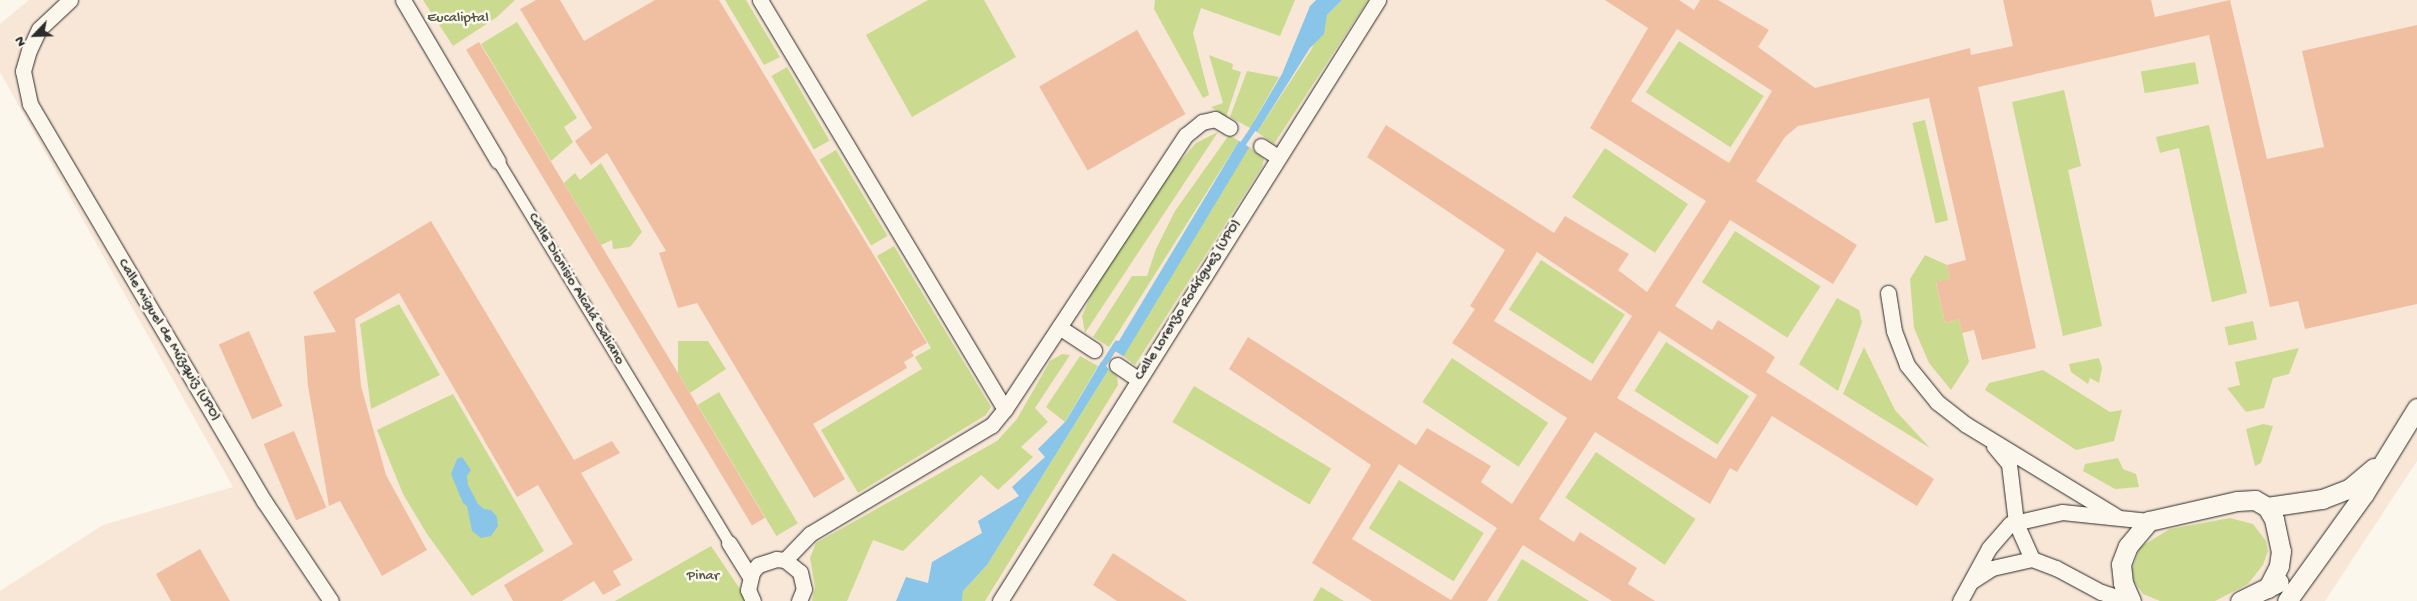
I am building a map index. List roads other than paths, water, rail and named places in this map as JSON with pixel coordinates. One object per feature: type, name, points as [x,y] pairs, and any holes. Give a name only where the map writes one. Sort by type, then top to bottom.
[{"type":"street","name":"Calle Miguel de Múzquiz (UPO)","points":[[70,0],[39,29],[23,71],[30,104],[264,501],[331,601]]},
{"type":"street","name":"Calle Dionisio Alcalá Galiano","points":[[403,0],[750,578]]},
{"type":"street","points":[[760,0],[1005,409]]},
{"type":"street","name":"Calle Lorenzo Rodríguez (UPO)","points":[[1000,601],[1278,156],[1378,0]]},
{"type":"street","points":[[785,560],[810,534],[992,425],[1005,409],[1186,135],[1202,122],[1216,119],[1230,128]]},
{"type":"street","points":[[1261,146],[1278,156]]},
{"type":"street","points":[[1888,293],[1894,331],[1907,365],[1937,402],[1978,431],[2116,516]]},
{"type":"street","points":[[1059,327],[1094,350]]},
{"type":"street","points":[[1117,365],[1138,379]]},
{"type":"street","points":[[2287,601],[2364,494],[2383,460],[2417,408]]},
{"type":"street","points":[[1978,431],[2005,456],[2009,464],[2016,523],[2032,559]]},
{"type":"street","points":[[2267,507],[2322,499],[2350,488],[2383,460]]},
{"type":"street","points":[[1960,601],[1989,548],[2010,524],[2062,512],[2116,516],[2149,521],[2237,501],[2255,500],[2267,507],[2278,533],[2281,551],[2279,566],[2255,596]]},
{"type":"street","points":[[2130,601],[2121,564],[2128,546],[2149,521]]},
{"type":"street","points":[[2255,596],[2304,568],[2321,553]]},
{"type":"street","points":[[1972,581],[1999,566],[2032,559],[2063,571],[2101,592],[2130,601]]},
{"type":"street","points":[[753,601],[748,590],[750,578],[758,565],[767,560],[785,560],[793,565],[803,580],[799,601]]},
{"type":"water","points":[[1316,0],[1342,0],[1327,15],[1324,34],[1310,48],[1257,132],[1250,128],[1282,74],[1310,6]]},
{"type":"water","points":[[1239,141],[1249,147],[1124,356],[1113,350]]},
{"type":"water","points":[[1101,362],[1109,369],[987,565],[963,591],[962,601],[896,601],[906,577],[928,583],[932,562],[982,533],[978,521],[1019,496],[1012,487],[1045,457],[1038,449],[1066,421]]},
{"type":"water","points":[[462,457],[471,470],[467,476],[468,485],[478,504],[484,509],[491,510],[497,517],[498,526],[491,536],[481,538],[472,531],[467,506],[463,503],[451,474],[457,459]]},
{"type":"waterway","points":[[1239,150],[1256,125]]},
{"type":"waterway","points":[[1100,370],[1117,344]]},
{"type":"park label","name":"Eucaliptal","points":[[458,19]]},
{"type":"park label","name":"Pinar","points":[[703,577]]}]
